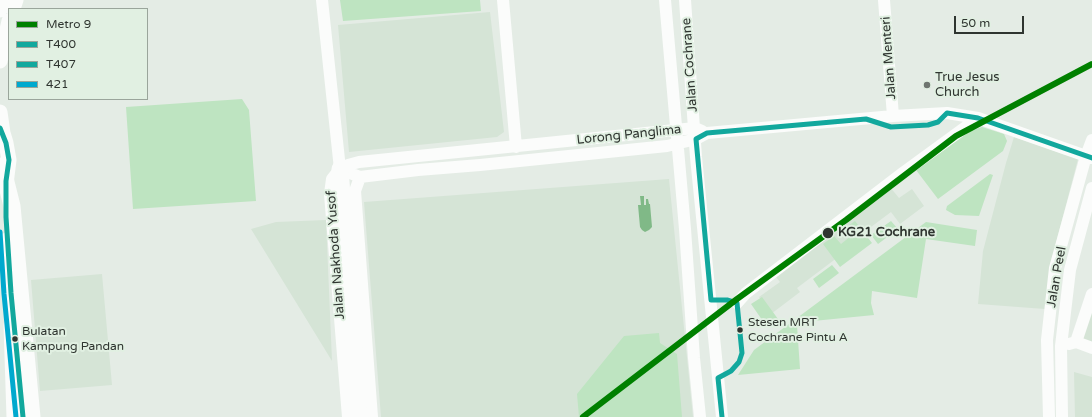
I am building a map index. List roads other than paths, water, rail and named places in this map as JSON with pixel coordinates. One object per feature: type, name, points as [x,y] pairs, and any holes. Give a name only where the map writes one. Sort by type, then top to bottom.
[{"type":"highway","points":[[0,166],[5,178],[12,206],[15,417]]},
{"type":"highway","points":[[340,169],[360,417]]},
{"type":"highway","points":[[0,183],[12,237],[32,417]]},
{"type":"highway","points":[[12,237],[22,417]]},
{"type":"main road","points":[[0,10],[3,0]]},
{"type":"main road","points":[[0,61],[8,25]]},
{"type":"main road","points":[[0,112],[1,131],[6,143],[9,160],[6,181],[6,217],[22,417]]},
{"type":"street","points":[[322,0],[340,169],[359,180]]},
{"type":"street","points":[[504,0],[516,147]]},
{"type":"street","name":"Jalan Cochrane","points":[[665,0],[700,417]]},
{"type":"street","name":"Jalan Cochrane","points":[[685,0],[695,134],[722,417]]},
{"type":"street","name":"Jalan Menteri","points":[[884,0],[893,116]]},
{"type":"street","points":[[893,116],[947,113],[978,118],[1089,157]]},
{"type":"street","name":"Lorong Panglima","points":[[340,169],[359,162],[676,130],[695,134],[893,116]]},
{"type":"street","points":[[737,303],[746,293],[904,172],[978,118]]},
{"type":"street","name":"Lorong Panglima","points":[[359,180],[678,144],[695,134]]},
{"type":"street","name":"Jalan Peel","points":[[1049,417],[1047,340],[1055,268],[1089,157],[1092,140]]},
{"type":"street","name":"Jalan Nakhoda Yusof","points":[[340,169],[332,179],[330,194],[348,417]]},
{"type":"street","name":"Jalan Nakhoda Yusof","points":[[359,180],[355,191],[372,417]]},
{"type":"street","name":"Jalan Peel","points":[[1062,417],[1061,346],[1070,270],[1092,188]]},
{"type":"street","points":[[1076,342],[1092,294]]},
{"type":"street","points":[[1061,346],[1076,342],[1092,348]]},
{"type":"metro line","name":"9","points":[[583,417],[737,299],[846,220],[956,136],[1092,64]]},
{"type":"place","name":"True Jesus Church","points":[[927,85]]},
{"type":"place","name":"KG21 Cochrane","points":[[828,233]]},
{"type":"place","name":"Stesen MRT Cochrane Pintu A","points":[[740,330]]},
{"type":"place","name":"Bulatan Kampung Pandan","points":[[15,339]]}]
